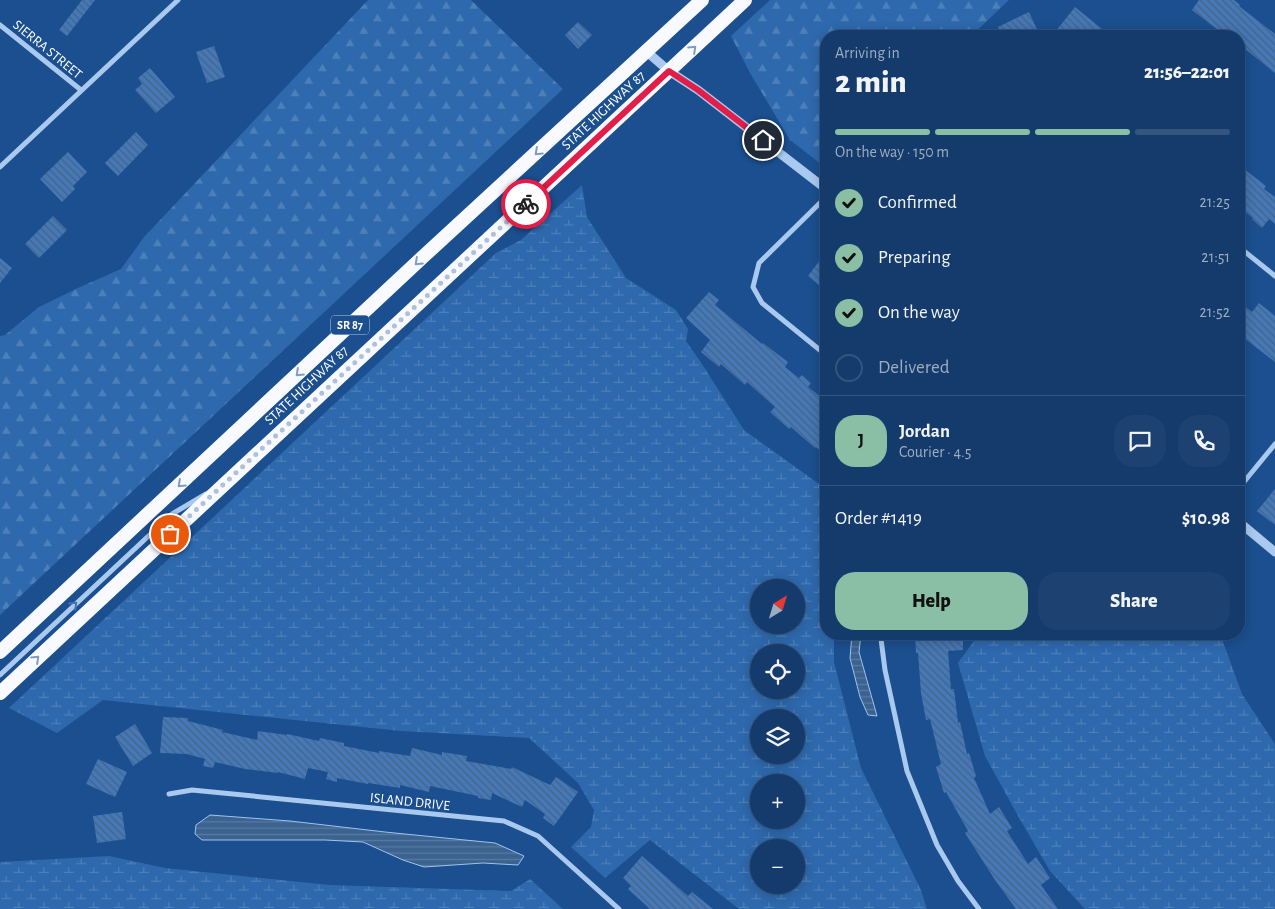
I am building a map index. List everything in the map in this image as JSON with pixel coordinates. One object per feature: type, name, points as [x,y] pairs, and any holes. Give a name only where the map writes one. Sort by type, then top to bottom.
[{"type":"highway","name":"SR 87","points":[[0,652],[426,254],[702,0]]},
{"type":"highway","name":"STATE HIGHWAY 87","points":[[0,693],[745,0]]},
{"type":"street","points":[[0,167],[178,0]]},
{"type":"street","name":"SIERRA STREET","points":[[0,25],[81,90]]},
{"type":"street","points":[[647,52],[669,71],[698,90],[820,184]]},
{"type":"street","points":[[820,203],[759,263],[752,287],[762,303],[820,351]]},
{"type":"street","points":[[1245,252],[1275,276]]},
{"type":"street","points":[[1245,481],[1275,444]]},
{"type":"street","points":[[0,675],[172,514],[227,481]]},
{"type":"street","points":[[1245,527],[1275,552]]},
{"type":"street","points":[[881,640],[885,670],[907,771],[937,845],[958,881],[979,909]]},
{"type":"street","name":"ISLAND DRIVE","points":[[169,794],[192,790],[504,821],[538,836],[619,909]]},
{"type":"green space","points":[[368,0],[471,0],[563,89],[0,615],[0,336],[5,335],[39,307],[121,269],[144,237]]},
{"type":"green space","points":[[770,0],[1009,0],[977,30],[820,30],[820,163],[790,140],[750,73],[731,36]]},
{"type":"green space","points":[[582,185],[587,217],[626,278],[676,310],[688,329],[686,341],[744,430],[820,485],[820,640],[834,640],[834,662],[861,768],[921,890],[927,909],[739,909],[650,840],[605,878],[571,847],[591,827],[594,810],[578,783],[529,738],[401,731],[103,700],[57,733],[9,708],[496,253],[521,240]]},
{"type":"green space","points":[[975,640],[1223,640],[1242,694],[1275,744],[1275,909],[1085,909],[1050,871],[985,756],[958,663]]},
{"type":"green space","points":[[109,856],[165,868],[330,885],[511,891],[530,879],[563,909],[0,909],[0,862]]},
{"type":"shaded area","points":[[852,640],[860,640],[859,652],[877,716],[868,715],[860,697],[850,658]]},
{"type":"shaded area","points":[[210,815],[290,821],[495,843],[524,856],[518,865],[483,863],[424,867],[363,842],[325,840],[202,840],[195,834],[196,825]]},
{"type":"building","points":[[82,0],[95,0],[67,36],[59,30]]},
{"type":"building","points":[[1199,0],[1234,0],[1275,34],[1275,73],[1245,49],[1245,30],[1218,30],[1192,10]]},
{"type":"building","points":[[1075,7],[1102,29],[1101,30],[1057,30]]},
{"type":"building","points":[[1029,12],[1037,30],[999,30],[998,27]]},
{"type":"building","points":[[578,22],[592,35],[578,49],[565,35]]},
{"type":"building","points":[[214,46],[225,77],[207,83],[196,52]]},
{"type":"building","points":[[150,68],[175,97],[156,113],[135,90],[142,84],[138,78]]},
{"type":"building","points":[[136,132],[148,145],[118,176],[105,163]]},
{"type":"building","points":[[68,152],[87,172],[73,186],[75,189],[62,202],[40,179]]},
{"type":"building","points":[[1245,170],[1266,186],[1264,189],[1275,197],[1275,224],[1269,219],[1262,228],[1245,212]]},
{"type":"building","points":[[53,216],[67,230],[39,258],[25,244]]},
{"type":"building","points":[[0,258],[12,268],[0,283]]},
{"type":"building","points":[[820,260],[820,286],[808,276]]},
{"type":"building","points":[[709,292],[719,300],[715,305],[762,344],[788,362],[785,367],[799,378],[802,375],[811,383],[808,387],[820,396],[820,451],[791,427],[789,429],[770,412],[775,407],[747,382],[745,385],[721,364],[719,367],[701,352],[710,340],[686,318]]},
{"type":"building","points":[[1259,303],[1275,316],[1275,362],[1245,339],[1245,307],[1252,312]]},
{"type":"building","points":[[1275,489],[1275,525],[1257,511]]},
{"type":"building","points":[[915,640],[963,640],[963,650],[948,651],[951,689],[954,689],[958,723],[960,722],[967,754],[969,753],[976,776],[974,778],[990,814],[999,807],[1012,828],[1007,831],[1028,864],[1036,857],[1050,878],[1041,885],[1058,909],[1016,909],[965,833],[968,831],[946,792],[944,793],[936,767],[941,764],[930,719],[926,720],[921,693],[918,653],[916,653]]},
{"type":"building","points":[[163,717],[188,718],[188,721],[223,730],[222,732],[257,740],[258,731],[287,734],[319,741],[320,738],[344,743],[344,746],[379,753],[379,751],[410,756],[412,748],[442,755],[442,752],[467,756],[466,761],[511,769],[512,767],[550,785],[556,777],[578,792],[554,826],[543,818],[545,814],[525,800],[522,807],[492,793],[491,800],[430,786],[429,792],[400,785],[400,788],[337,778],[337,782],[326,779],[328,772],[308,768],[305,779],[278,772],[245,769],[215,762],[213,768],[203,766],[205,759],[187,754],[160,753]]},
{"type":"building","points":[[135,724],[152,753],[133,766],[115,737]]},
{"type":"building","points":[[98,759],[127,772],[115,797],[86,784]]},
{"type":"building","points":[[122,812],[126,839],[97,843],[93,816]]},
{"type":"building","points":[[642,856],[688,896],[692,892],[713,909],[650,909],[628,889],[631,886],[623,878]]},
{"type":"way so far","points":[[170,534],[526,204]]},
{"type":"route","points":[[526,204],[669,71],[698,90],[763,140]]}]
